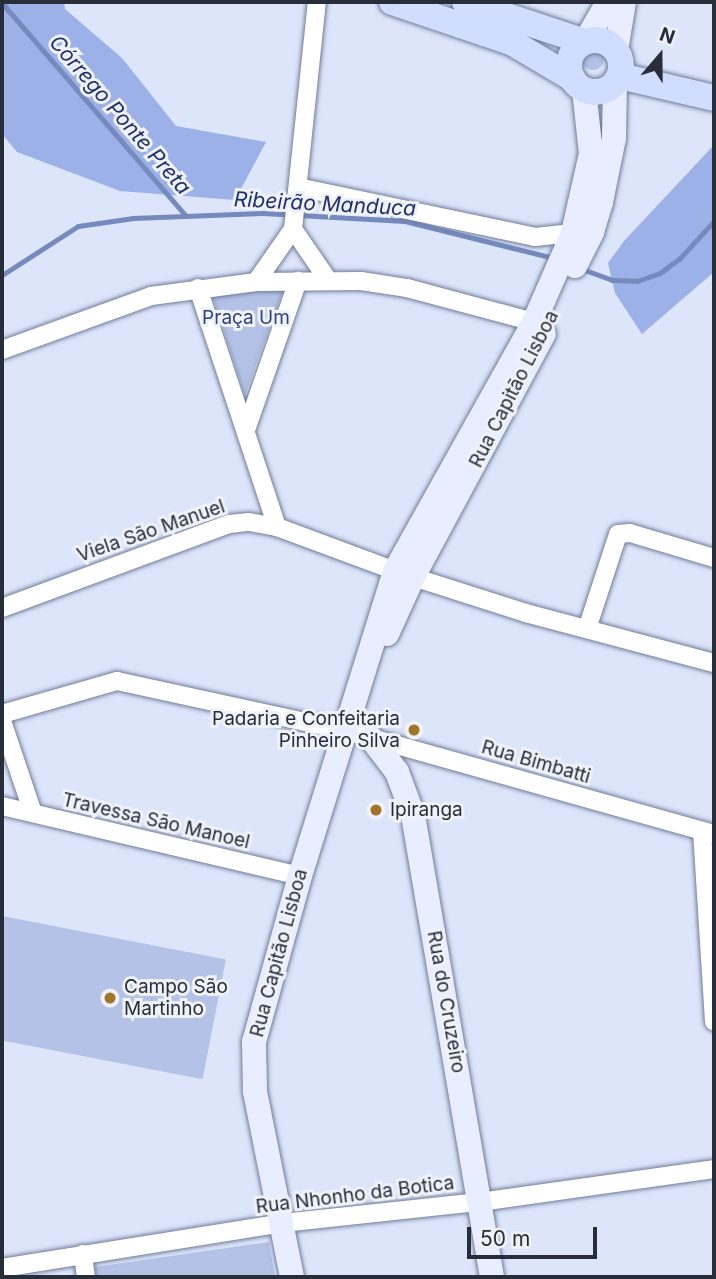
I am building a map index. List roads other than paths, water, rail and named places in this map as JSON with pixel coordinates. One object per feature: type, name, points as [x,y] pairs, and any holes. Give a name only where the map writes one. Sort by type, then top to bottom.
[{"type":"main road","points":[[392,2],[513,43],[578,84],[601,92],[618,67]]},
{"type":"main road","points":[[466,2],[585,41],[602,41],[618,67],[714,98]]},
{"type":"main road","points":[[578,84],[570,61],[573,53],[585,41]]},
{"type":"main road","points":[[618,67],[714,82]]},
{"type":"street","points":[[256,282],[293,227],[317,2]]},
{"type":"street","points":[[585,41],[608,2]]},
{"type":"street","name":"Rua Capitão Lisboa","points":[[573,247],[592,232],[601,202],[614,138],[624,2]]},
{"type":"street","name":"Rua Capitão Lisboa","points":[[404,574],[472,471],[558,288],[573,247],[591,155],[578,84]]},
{"type":"street","points":[[297,195],[536,237],[573,247]]},
{"type":"street","points":[[293,227],[328,281]]},
{"type":"street","points":[[246,430],[298,281]]},
{"type":"street","points":[[2,350],[151,296],[256,282],[362,281],[407,288],[534,322]]},
{"type":"street","points":[[198,288],[277,527]]},
{"type":"street","name":"Rua Capitão Lisboa","points":[[292,1277],[255,1091],[254,1042],[300,876],[363,677],[379,651],[404,574],[534,322],[558,288]]},
{"type":"street","name":"Viela São Manuel","points":[[2,608],[229,524],[248,522],[277,527],[404,574],[587,629],[714,663]]},
{"type":"street","points":[[587,629],[618,534],[630,533],[714,558]]},
{"type":"street","name":"Rua Bimbatti","points":[[2,714],[117,681],[346,731],[708,832]]},
{"type":"street","points":[[2,721],[33,813]]},
{"type":"street","name":"Rua do Cruzeiro","points":[[371,738],[397,772],[413,815],[492,1277]]},
{"type":"street","name":"Travessa São Manoel","points":[[2,806],[300,876]]},
{"type":"street","points":[[708,832],[714,1022]]},
{"type":"street","name":"Rua Nhonho da Botica","points":[[2,1268],[282,1223],[480,1202],[714,1168]]},
{"type":"street","points":[[83,1254],[86,1277]]},
{"type":"waterway","name":"Córrego Ponte Preta","points":[[2,3],[186,216]]},
{"type":"waterway","name":"Ribeirão Manduca","points":[[2,275],[78,226],[133,218],[263,213],[405,221],[553,258]]},
{"type":"waterway","name":"Ribeirão Manduca","points":[[582,269],[612,280],[637,281],[660,273],[680,258],[714,221]]},
{"type":"place","name":"Padaria e Confeitaria Pinheiro Silva","points":[[414,730]]},
{"type":"place","name":"Ipiranga","points":[[376,810]]},
{"type":"place","name":"Campo São Martinho","points":[[110,998]]},
{"type":"park label","name":"Praça Um","points":[[246,318]]}]
